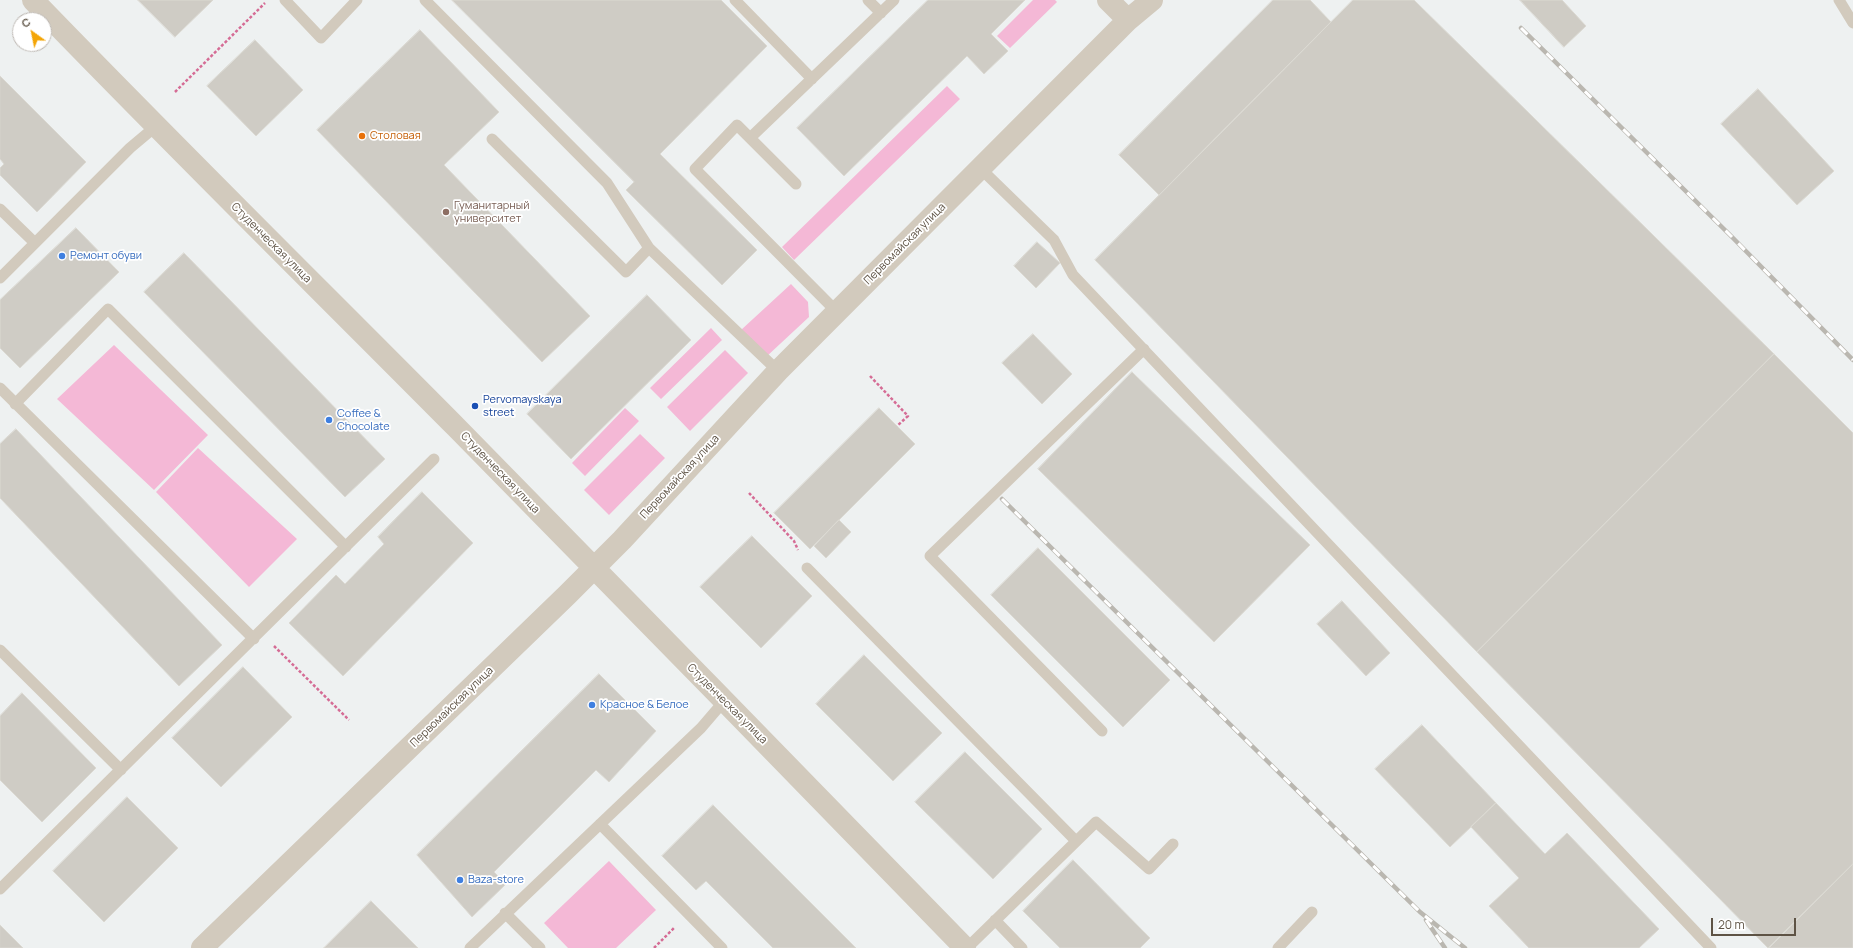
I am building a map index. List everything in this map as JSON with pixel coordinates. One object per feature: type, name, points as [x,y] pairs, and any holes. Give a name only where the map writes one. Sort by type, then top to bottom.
[{"type":"street","name":"Студенческая улица","points":[[33,0],[155,127],[725,700],[966,948]]},
{"type":"street","points":[[1108,0],[1128,20]]},
{"type":"street","name":"Первомайская улица","points":[[202,948],[594,568],[622,540],[778,372],[1128,20],[1152,0]]},
{"type":"lane","points":[[285,0],[322,38],[357,0]]},
{"type":"lane","points":[[425,0],[606,183],[649,248],[778,372]]},
{"type":"lane","points":[[735,0],[812,79]]},
{"type":"lane","points":[[868,0],[881,12]]},
{"type":"lane","points":[[750,138],[894,0]]},
{"type":"lane","points":[[1839,0],[1853,23]]},
{"type":"lane","points":[[796,184],[737,125],[695,170],[837,312]]},
{"type":"lane","points":[[0,278],[130,148],[155,127]]},
{"type":"lane","points":[[492,138],[626,272],[649,248]]},
{"type":"lane","points":[[981,169],[1054,240],[1073,274],[1711,948]]},
{"type":"lane","points":[[0,208],[35,243]]},
{"type":"lane","points":[[15,404],[108,309],[346,547]]},
{"type":"lane","points":[[1102,731],[930,556],[1144,349]]},
{"type":"lane","points":[[0,388],[257,635]]},
{"type":"lane","points":[[0,890],[434,459]]},
{"type":"lane","points":[[808,568],[1076,841]]},
{"type":"lane","points":[[0,650],[121,770]]},
{"type":"lane","points":[[470,948],[505,913],[701,728],[725,700]]},
{"type":"lane","points":[[966,948],[1096,822],[1149,869],[1173,844]]},
{"type":"lane","points":[[600,824],[722,948]]},
{"type":"lane","points":[[1278,948],[1312,912]]},
{"type":"lane","points":[[505,913],[540,948]]},
{"type":"lane","points":[[995,920],[1022,948]]},
{"type":"path","points":[[175,92],[268,0]]},
{"type":"path","points":[[870,376],[908,416],[897,426]]},
{"type":"path","points":[[749,494],[794,541],[808,568]]},
{"type":"path","points":[[257,635],[349,720]]},
{"type":"path","points":[[654,948],[689,914]]},
{"type":"shaded area","points":[[1033,0],[1055,0],[1057,2],[1010,48],[997,36]]},
{"type":"shaded area","points":[[947,86],[960,99],[794,260],[782,247]]},
{"type":"shaded area","points":[[791,284],[808,302],[809,317],[766,357],[741,330]]},
{"type":"shaded area","points":[[711,328],[722,340],[661,399],[650,388]]},
{"type":"shaded area","points":[[114,345],[208,435],[154,490],[57,399]]},
{"type":"shaded area","points":[[725,350],[748,373],[690,431],[667,407]]},
{"type":"shaded area","points":[[625,408],[639,421],[585,476],[572,463]]},
{"type":"shaded area","points":[[640,434],[665,458],[609,515],[584,490]]},
{"type":"shaded area","points":[[198,448],[297,539],[249,587],[156,492]]},
{"type":"shaded area","points":[[609,861],[656,910],[616,948],[568,948],[544,923]]},
{"type":"building","points":[[138,0],[213,0],[175,37]]},
{"type":"building","points":[[452,0],[721,0],[767,46],[660,154],[757,250],[722,285],[626,190],[634,182]]},
{"type":"building","points":[[928,0],[1025,0],[991,34],[1008,51],[984,74],[967,56],[844,176],[797,128]]},
{"type":"building","points":[[1273,0],[1310,0],[1331,22],[1159,195],[1119,155]]},
{"type":"building","points":[[1353,0],[1414,0],[1774,354],[1477,652],[1095,260]]},
{"type":"building","points":[[1520,0],[1562,0],[1586,26],[1564,47]]},
{"type":"building","points":[[420,30],[499,112],[444,165],[590,316],[542,362],[317,130]]},
{"type":"building","points":[[255,40],[303,90],[256,136],[207,86]]},
{"type":"building","points":[[0,76],[86,162],[37,212],[0,175],[0,168],[4,164],[0,159]]},
{"type":"building","points":[[1758,89],[1834,171],[1797,205],[1721,124]]},
{"type":"building","points":[[76,228],[119,272],[20,368],[0,348],[0,300]]},
{"type":"building","points":[[1037,242],[1060,263],[1036,288],[1014,266]]},
{"type":"building","points":[[184,253],[385,459],[345,497],[144,292]]},
{"type":"building","points":[[647,295],[691,340],[571,459],[527,414]]},
{"type":"building","points":[[1033,334],[1072,374],[1042,404],[1002,363]]},
{"type":"building","points":[[1774,354],[1853,433],[1853,864],[1768,948],[1477,652]]},
{"type":"building","points":[[1132,372],[1310,545],[1214,642],[1038,469]]},
{"type":"building","points":[[879,408],[915,444],[810,549],[774,513]]},
{"type":"building","points":[[16,429],[222,645],[179,686],[0,498],[0,444]]},
{"type":"building","points":[[422,492],[473,543],[343,676],[289,623],[336,575],[345,584],[384,544],[378,537]]},
{"type":"building","points":[[839,520],[851,532],[826,558],[814,546]]},
{"type":"building","points":[[752,536],[812,596],[761,648],[700,587]]},
{"type":"building","points":[[1038,548],[1170,680],[1123,727],[991,595]]},
{"type":"building","points":[[1342,601],[1390,653],[1366,676],[1317,624]]},
{"type":"building","points":[[864,655],[942,733],[893,781],[816,704]]},
{"type":"building","points":[[243,667],[292,717],[221,787],[172,738]]},
{"type":"building","points":[[599,674],[656,731],[609,782],[596,770],[494,872],[506,884],[472,917],[417,855]]},
{"type":"building","points":[[22,693],[96,768],[42,822],[0,780],[0,716]]},
{"type":"building","points":[[1422,725],[1496,803],[1450,847],[1375,769]]},
{"type":"building","points":[[965,752],[1042,829],[993,879],[915,802]]},
{"type":"building","points":[[127,797],[178,848],[104,922],[53,871]]},
{"type":"building","points":[[1496,803],[1545,854],[1567,833],[1659,929],[1639,948],[1529,948],[1489,906],[1519,878],[1471,827]]},
{"type":"building","points":[[713,805],[856,948],[773,948],[706,881],[696,890],[662,856]]},
{"type":"building","points":[[1073,860],[1150,938],[1140,948],[1060,948],[1023,911]]},
{"type":"building","points":[[1853,864],[1853,948],[1769,948]]},
{"type":"building","points":[[371,901],[418,948],[324,948]]},
{"type":"building","points":[[0,925],[23,948],[0,948]]},
{"type":"railway","points":[[1521,28],[1733,238],[1853,360]]},
{"type":"railway","points":[[1002,499],[1420,912],[1465,948]]},
{"type":"railway","points":[[1426,920],[1445,948]]},
{"type":"place","name":"Столовая","points":[[362,136]]},
{"type":"place","name":"Гуманитарный университет","points":[[446,212]]},
{"type":"place","name":"Ремонт обуви","points":[[62,256]]},
{"type":"place","name":"Pervomayskaya street","points":[[475,406]]},
{"type":"place","name":"Coffee & Chocolate","points":[[329,420]]},
{"type":"place","name":"Красное & Белое","points":[[592,705]]},
{"type":"place","name":"Baza-store","points":[[460,880]]}]
